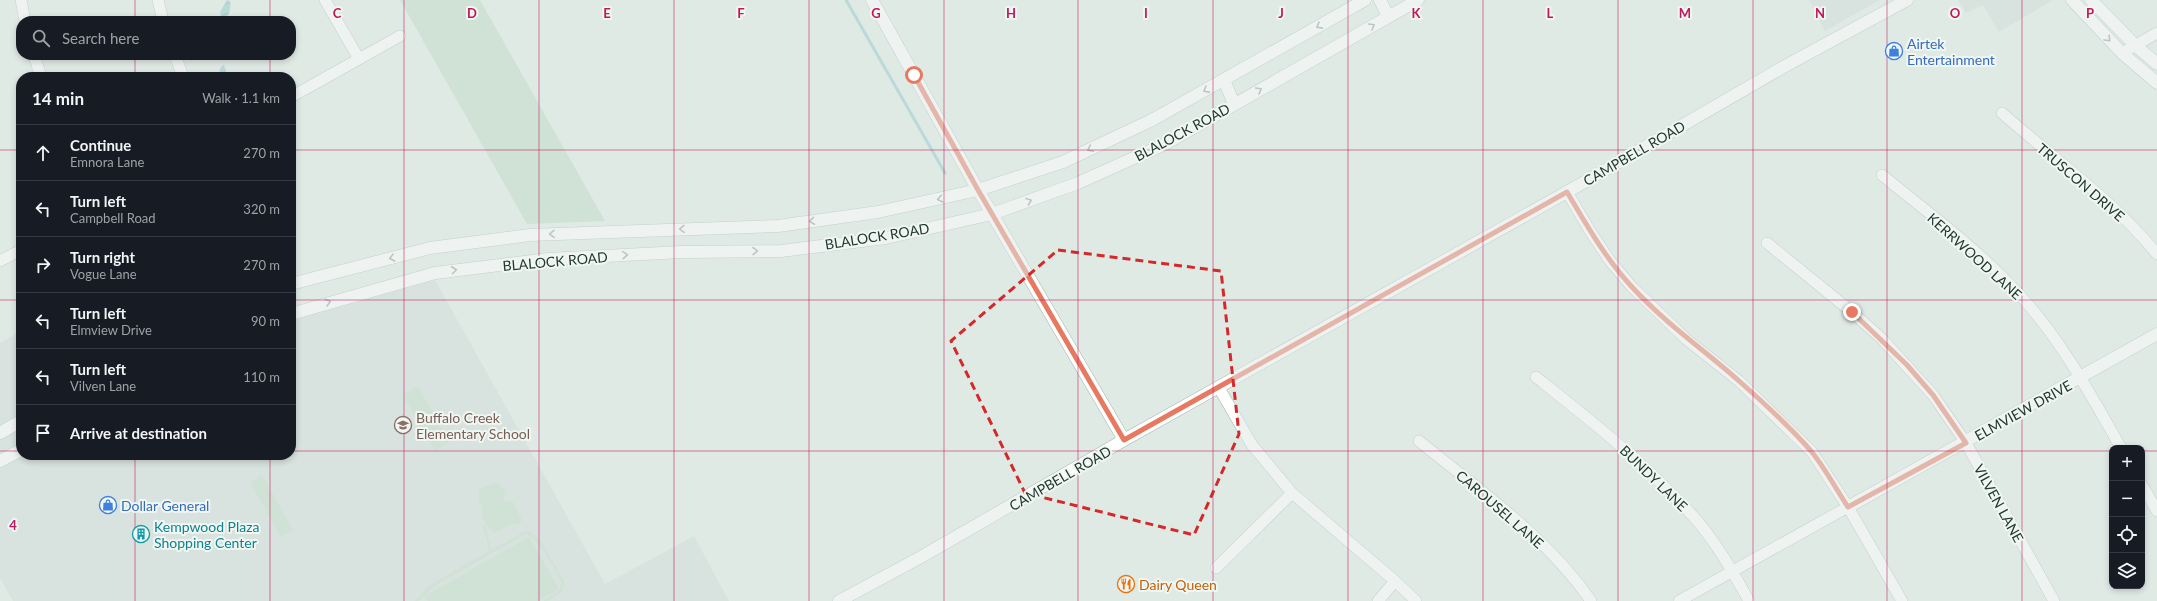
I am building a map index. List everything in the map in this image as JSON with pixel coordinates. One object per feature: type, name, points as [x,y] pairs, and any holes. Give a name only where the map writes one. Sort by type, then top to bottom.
[{"type":"main road","points":[[872,0],[978,190],[1124,440]]},
{"type":"main road","name":"BLALOCK ROAD","points":[[296,283],[430,248],[530,235],[778,226],[878,212],[978,190],[1063,162],[1152,120],[1365,0]]},
{"type":"main road","points":[[1380,0],[1388,16]]},
{"type":"main road","name":"BLALOCK ROAD","points":[[296,313],[435,272],[548,259],[681,252],[781,251],[886,238],[992,214],[1090,178],[1165,144],[1418,0]]},
{"type":"main road","name":"CAMPBELL ROAD","points":[[839,601],[921,557],[1124,440],[1567,192],[1778,70],[1907,0]]},
{"type":"main road","points":[[2072,0],[2122,53],[2157,83]]},
{"type":"main road","points":[[2091,0],[2135,45],[2157,64]]},
{"type":"main road","points":[[1224,80],[1234,104]]},
{"type":"main road","name":"ELMVIEW DRIVE","points":[[1848,507],[1966,443],[2157,334]]},
{"type":"main road","points":[[0,433],[16,424]]},
{"type":"main road","points":[[0,461],[16,453]]},
{"type":"street","points":[[21,0],[23,16]]},
{"type":"street","points":[[158,0],[162,16]]},
{"type":"street","points":[[325,0],[358,59]]},
{"type":"street","points":[[2122,53],[2157,33]]},
{"type":"street","points":[[296,94],[400,36]]},
{"type":"street","points":[[36,60],[39,72]]},
{"type":"street","points":[[177,60],[181,72]]},
{"type":"street","name":"TRUSCON DRIVE","points":[[2002,113],[2094,189],[2117,210],[2157,254]]},
{"type":"street","name":"KERRWOOD LANE","points":[[1882,175],[1964,242],[2015,290],[2058,344],[2081,378],[2119,445]]},
{"type":"street","points":[[1567,192],[1606,255],[1632,287],[1686,339],[1739,381],[1812,452],[1848,507],[1902,601]]},
{"type":"street","name":"VILVEN LANE","points":[[1767,243],[1882,339],[1933,395],[1966,443],[2054,601]]},
{"type":"street","points":[[0,261],[16,253]]},
{"type":"street","name":"BUNDY LANE","points":[[1536,377],[1627,450],[1693,516],[1732,571],[1749,601]]},
{"type":"street","points":[[1219,388],[1252,445],[1292,493],[1395,580],[1416,601]]},
{"type":"street","name":"CAROUSEL LANE","points":[[1419,441],[1523,526],[1576,579],[1591,601]]},
{"type":"street","points":[[2145,490],[2157,511]]},
{"type":"street","points":[[1216,568],[1292,493]]},
{"type":"street","name":"ELMVIEW DRIVE","points":[[1679,601],[1848,507]]},
{"type":"street","points":[[1378,601],[1395,580]]},
{"type":"highlighted area","points":[[1058,250],[1221,271],[1239,434],[1194,535],[1025,493],[951,341]]},
{"type":"shaded area","points":[[1809,0],[1880,0],[1825,31]]},
{"type":"shaded area","points":[[1958,0],[2053,0],[1999,32],[1983,5],[1966,13]]},
{"type":"shaded area","name":"Buffalo Creek Elementary School","points":[[435,280],[605,584],[694,536],[729,601],[13,601],[0,578],[0,343],[16,334],[16,460],[296,460],[296,320]]},
{"type":"green space","points":[[400,0],[480,0],[605,221],[527,224]]},
{"type":"green space","points":[[416,387],[419,388],[449,442],[435,451],[403,395]]},
{"type":"green space","points":[[262,475],[293,530],[281,537],[251,484],[251,482]]},
{"type":"green space","points":[[494,483],[498,483],[505,492],[503,503],[509,500],[513,502],[522,520],[519,524],[508,525],[495,533],[490,530],[481,516],[483,509],[479,501],[479,490]]},
{"type":"green space","points":[[485,525],[491,548],[493,549],[526,531],[532,533],[540,540],[564,581],[562,592],[548,601],[543,601],[560,590],[562,584],[542,548],[536,541],[526,534],[434,586],[418,601],[415,601],[429,586],[487,552],[489,549],[483,526]]},
{"type":"green space","points":[[529,537],[559,589],[538,601],[428,601],[425,596]]},
{"type":"water","points":[[227,0],[230,1],[230,9],[228,16],[221,16],[220,12]]},
{"type":"water","points":[[224,65],[226,72],[220,72],[220,68]]},
{"type":"waterway","points":[[846,0],[945,173]]},
{"type":"place","name":"Airtek Entertainment","points":[[1894,51]]},
{"type":"place","name":"Buffalo Creek Elementary School","points":[[403,425]]},
{"type":"place","name":"Dollar General","points":[[108,505]]},
{"type":"place","name":"Kempwood Plaza Shopping Center","points":[[141,534]]},
{"type":"place","name":"Dairy Queen","points":[[1126,584]]},
{"type":"route","points":[[914,75],[978,190],[1124,440],[1249,372],[1567,192],[1610,261],[1632,287],[1686,339],[1739,381],[1812,452],[1848,507],[1966,443],[1933,395],[1907,365],[1882,339],[1852,312]]}]
